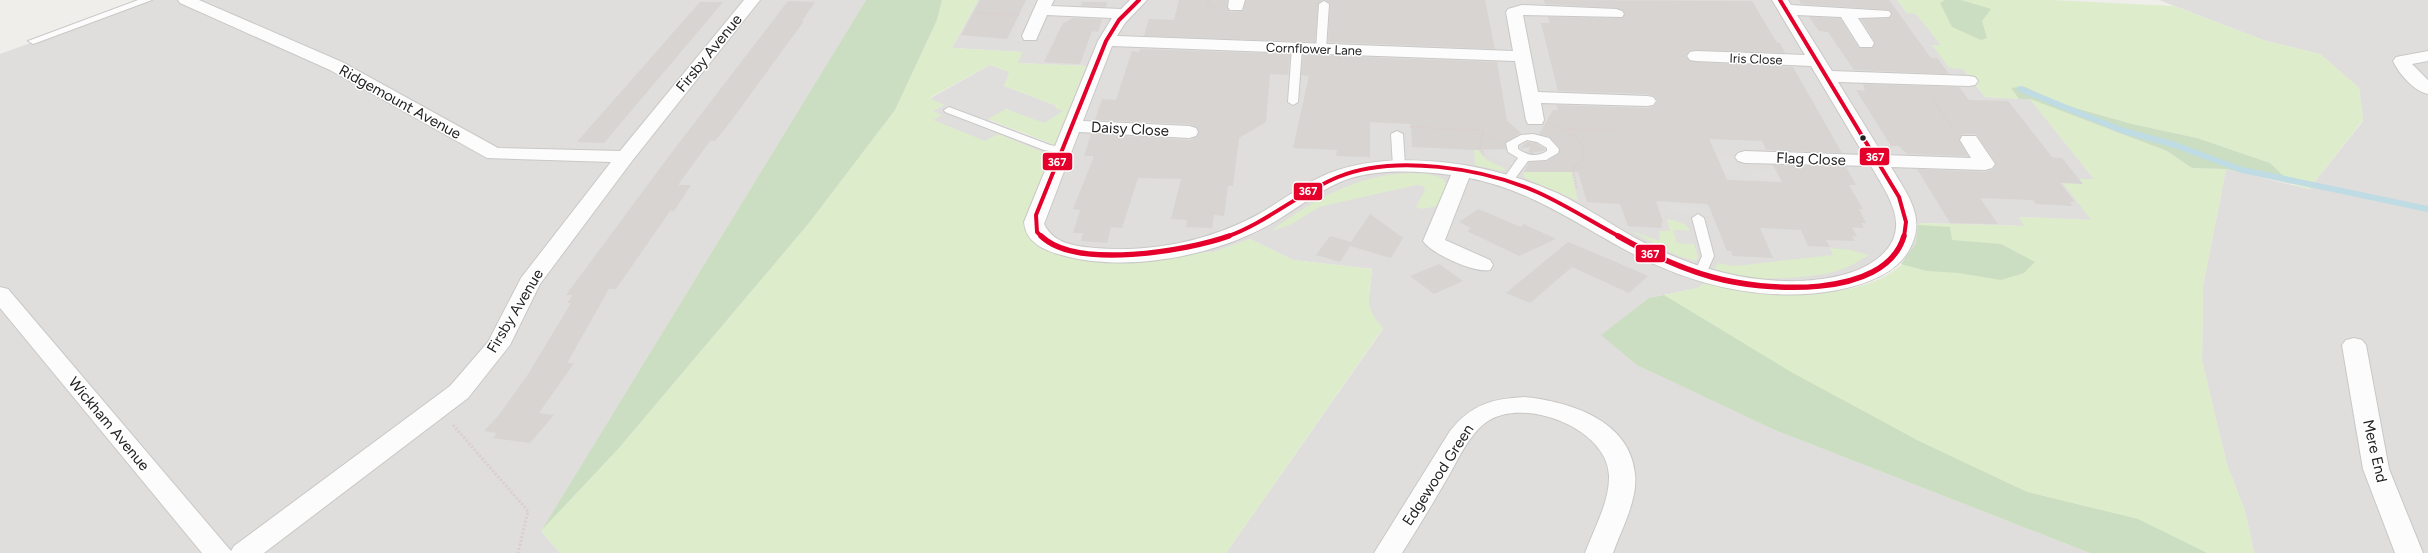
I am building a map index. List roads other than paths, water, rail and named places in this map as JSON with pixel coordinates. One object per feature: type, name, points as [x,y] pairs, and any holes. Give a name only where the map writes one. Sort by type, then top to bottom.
[{"type":"street","name":"Ridgemount Avenue","points":[[186,0],[336,66],[494,154],[625,157]]},
{"type":"street","name":"Firsby Avenue","points":[[244,553],[459,392],[498,345],[529,283],[625,157],[752,0]]},
{"type":"street","points":[[1139,0],[1124,14],[1106,41],[1038,209],[1035,226],[1045,241],[1055,247],[1068,251],[1100,254],[1163,252],[1214,241],[1263,220],[1318,187],[1342,175],[1374,168],[1399,166],[1462,171],[1507,182],[1558,202],[1645,251],[1699,276],[1747,287],[1796,289],[1848,281],[1876,270],[1896,254],[1902,244],[1908,225],[1903,205],[1784,5]]},
{"type":"street","points":[[1784,5],[1846,12],[1883,14]]},
{"type":"street","points":[[1030,36],[1042,8],[1124,14]]},
{"type":"street","points":[[1535,120],[1512,14],[1515,11],[1616,14]]},
{"type":"street","points":[[1846,12],[1866,43]]},
{"type":"street","name":"Cornflower Lane","points":[[1106,41],[1522,56]]},
{"type":"street","name":"Iris Close","points":[[1696,56],[1822,68],[1919,80],[1969,82]]},
{"type":"street","points":[[2428,56],[2402,61],[2405,68],[2428,89]]},
{"type":"street","points":[[1531,97],[1647,101]]},
{"type":"street","name":"Daisy Close","points":[[1072,126],[1189,132]]},
{"type":"street","name":"Flag Close","points":[[1745,157],[1985,164],[1970,140]]},
{"type":"street","points":[[1462,171],[1434,241],[1440,246],[1482,265]]},
{"type":"street","name":"Wickham Avenue","points":[[0,294],[218,553]]},
{"type":"street","name":"Mere End","points":[[2354,345],[2376,470],[2409,553]]},
{"type":"street","name":"Edgewood Green","points":[[1389,553],[1459,437],[1470,424],[1484,412],[1518,404],[1549,408],[1573,416],[1593,426],[1606,438],[1616,452],[1622,474],[1619,491],[1600,553]]},
{"type":"lane","points":[[33,41],[147,0]]},
{"type":"lane","points":[[1322,49],[1324,4]]},
{"type":"lane","points":[[1293,102],[1297,48]]},
{"type":"lane","points":[[949,110],[1048,148],[1061,150]]},
{"type":"lane","points":[[1397,134],[1397,157],[1399,166]]},
{"type":"lane","points":[[1507,182],[1525,157]]},
{"type":"lane","points":[[1698,218],[1708,256],[1699,276]]},
{"type":"waterway","points":[[2020,89],[2121,130],[2175,145],[2242,170],[2428,209]]}]
